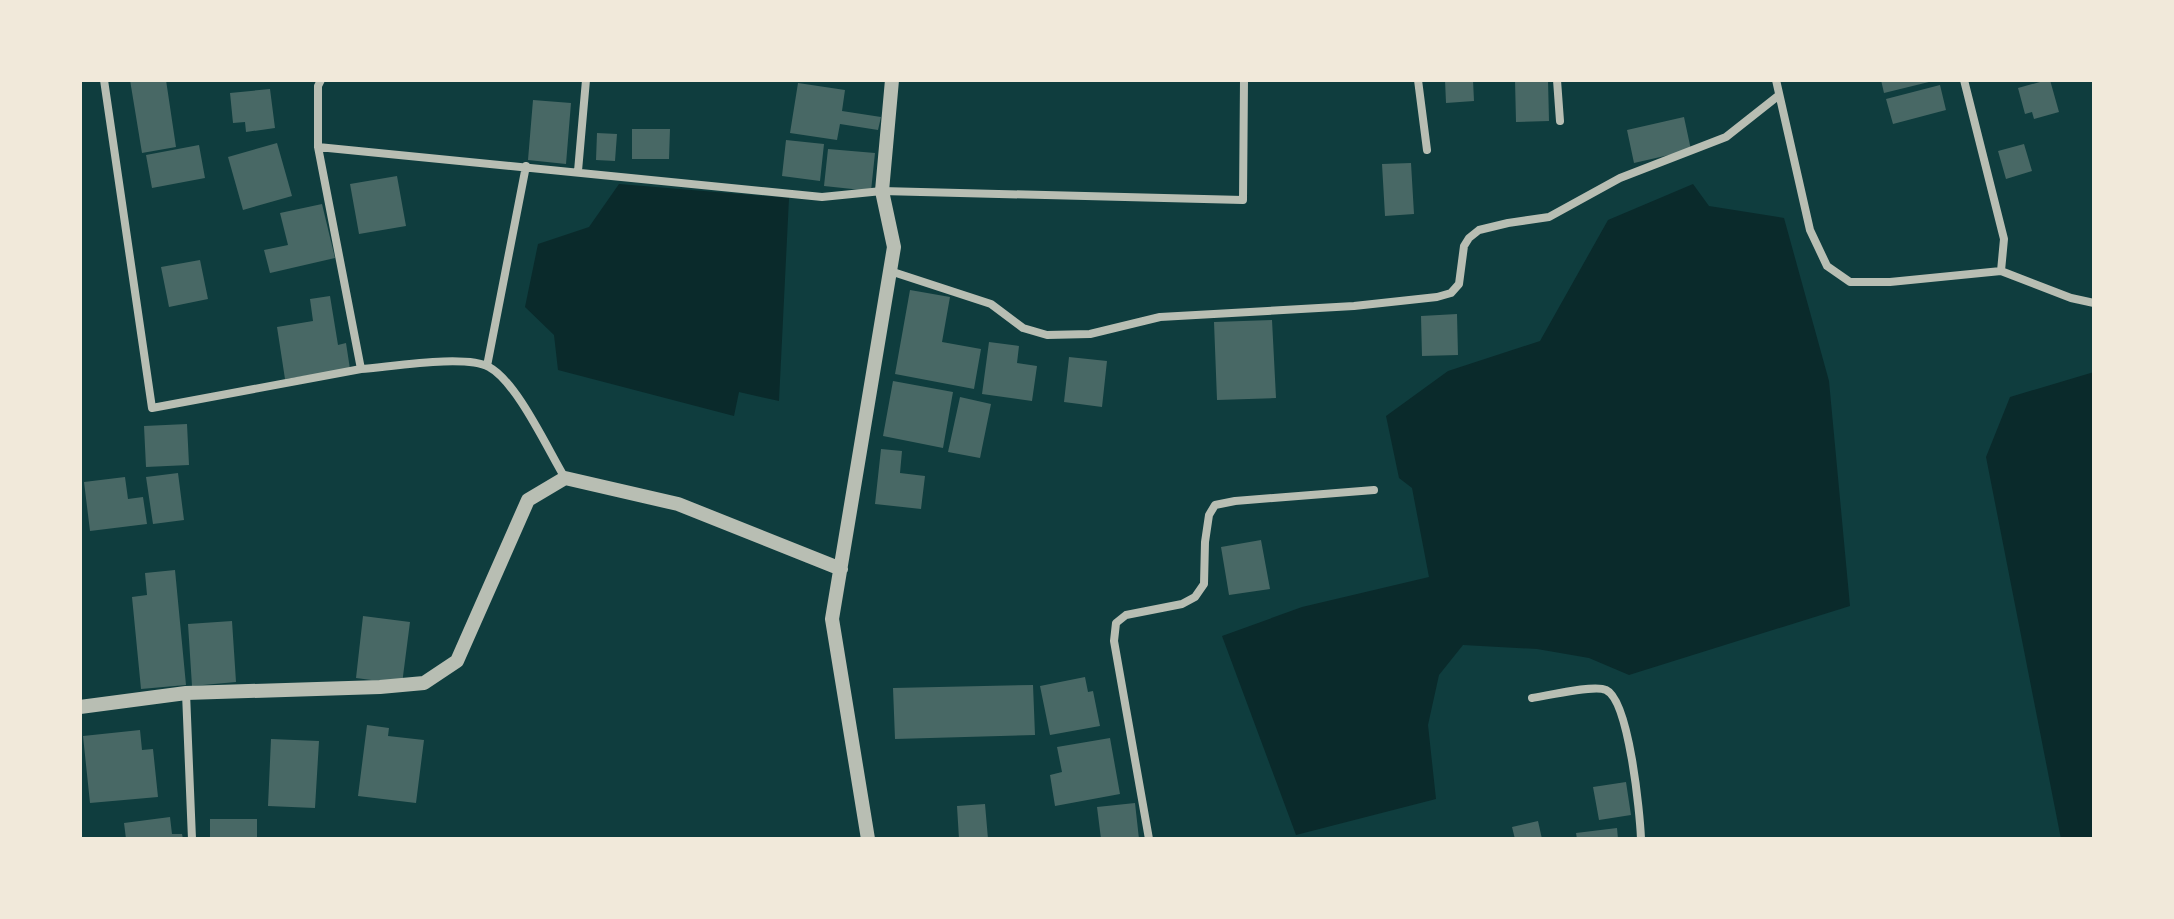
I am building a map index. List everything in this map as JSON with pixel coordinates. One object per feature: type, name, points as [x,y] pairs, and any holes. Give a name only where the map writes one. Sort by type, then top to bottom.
[{"type":"street","points":[[104,80],[152,408],[361,369],[453,361],[487,366],[505,380],[565,478]]},
{"type":"street","points":[[578,171],[586,80]]},
{"type":"street","points":[[868,839],[832,619],[894,247],[882,191],[892,80]]},
{"type":"street","points":[[318,147],[822,197],[882,191],[1243,200],[1244,80]]},
{"type":"street","points":[[1418,80],[1427,150]]},
{"type":"street","points":[[1557,80],[1560,121]]},
{"type":"street","points":[[1776,80],[1810,230],[1827,266],[1850,282],[1890,282],[2001,271],[2071,298],[2094,303]]},
{"type":"street","points":[[1964,80],[2004,239],[2001,271]]},
{"type":"street","points":[[317,82],[318,147],[361,369]]},
{"type":"street","points":[[890,271],[991,304],[1023,328],[1047,335],[1090,334],[1160,317],[1354,306],[1437,297],[1451,293],[1459,284],[1464,246],[1479,230],[1549,217],[1620,178],[1726,137],[1778,96]]},
{"type":"street","points":[[487,366],[526,166]]},
{"type":"street","points":[[80,707],[186,693],[424,683],[457,661],[528,500],[565,478],[678,504],[841,569]]},
{"type":"street","points":[[1149,839],[1114,641],[1116,623],[1126,615],[1182,604],[1195,597],[1204,584],[1205,542],[1209,515],[1215,505],[1374,490]]},
{"type":"street","points":[[1532,698],[1594,688],[1607,690],[1617,700],[1626,730],[1641,839]]},
{"type":"street","points":[[186,693],[192,839]]},
{"type":"water","points":[[619,184],[789,198],[779,401],[739,392],[734,416],[558,370],[554,335],[525,307],[538,244],[589,227]]},
{"type":"water","points":[[1693,184],[1709,206],[1784,218],[1829,381],[1850,606],[1629,675],[1589,658],[1537,649],[1463,645],[1439,675],[1428,725],[1436,799],[1296,835],[1222,636],[1302,607],[1429,577],[1412,488],[1399,478],[1386,416],[1448,371],[1540,341],[1608,220]]},
{"type":"water","points":[[2094,372],[2094,839],[2061,839],[1986,457],[2010,397]]},
{"type":"building","points":[[130,80],[166,80],[176,147],[142,153]]},
{"type":"building","points":[[1445,80],[1473,80],[1474,101],[1446,103]]},
{"type":"building","points":[[1515,80],[1548,80],[1549,121],[1516,122]]},
{"type":"building","points":[[1881,80],[1933,80],[1933,81],[1884,93]]},
{"type":"building","points":[[2050,80],[2059,112],[2034,119],[2032,112],[2025,114],[2018,88]]},
{"type":"building","points":[[798,83],[845,90],[842,111],[881,117],[878,130],[840,124],[837,140],[790,133]]},
{"type":"building","points":[[1940,85],[1946,110],[1893,124],[1886,99]]},
{"type":"building","points":[[270,89],[275,128],[246,132],[245,122],[233,123],[230,93]]},
{"type":"building","points":[[533,100],[571,103],[566,164],[528,160]]},
{"type":"building","points":[[1684,117],[1691,150],[1634,163],[1627,130]]},
{"type":"building","points":[[632,129],[670,129],[669,159],[632,159]]},
{"type":"building","points":[[597,133],[617,134],[615,161],[596,160]]},
{"type":"building","points":[[786,140],[824,144],[820,181],[782,176]]},
{"type":"building","points":[[277,143],[292,196],[243,210],[228,157]]},
{"type":"building","points":[[2024,144],[2032,171],[2006,179],[1998,151]]},
{"type":"building","points":[[199,145],[205,178],[152,188],[146,155]]},
{"type":"building","points":[[828,149],[875,153],[871,191],[824,186]]},
{"type":"building","points":[[1411,163],[1414,214],[1385,216],[1382,164]]},
{"type":"building","points":[[397,176],[406,226],[359,234],[350,184]]},
{"type":"building","points":[[322,204],[335,258],[270,273],[264,250],[288,245],[280,213]]},
{"type":"building","points":[[200,260],[208,299],[169,307],[161,267]]},
{"type":"building","points":[[910,290],[950,297],[942,342],[981,349],[974,389],[895,374]]},
{"type":"building","points":[[330,296],[338,345],[346,343],[350,369],[285,379],[277,327],[313,321],[310,299]]},
{"type":"building","points":[[1457,314],[1458,355],[1422,356],[1421,316]]},
{"type":"building","points":[[1272,320],[1276,398],[1217,400],[1214,322]]},
{"type":"building","points":[[989,342],[1019,346],[1017,363],[1037,366],[1032,401],[982,394]]},
{"type":"building","points":[[1069,357],[1107,361],[1102,407],[1064,402]]},
{"type":"building","points":[[893,381],[953,392],[943,448],[883,436]]},
{"type":"building","points":[[960,397],[991,404],[980,458],[948,452]]},
{"type":"building","points":[[187,424],[189,465],[146,467],[144,426]]},
{"type":"building","points":[[881,449],[902,451],[900,473],[925,476],[921,509],[875,504]]},
{"type":"building","points":[[178,473],[184,520],[153,524],[146,477]]},
{"type":"building","points":[[125,477],[128,499],[143,497],[147,524],[90,531],[84,482]]},
{"type":"building","points":[[1261,540],[1270,589],[1229,595],[1221,547]]},
{"type":"building","points":[[175,570],[186,685],[141,689],[132,597],[147,595],[145,573]]},
{"type":"building","points":[[363,616],[410,622],[402,684],[356,678]]},
{"type":"building","points":[[232,621],[236,682],[192,686],[188,624]]},
{"type":"building","points":[[1085,677],[1088,692],[1093,691],[1100,726],[1050,735],[1040,686]]},
{"type":"building","points":[[1033,685],[1035,735],[895,739],[893,688]]},
{"type":"building","points":[[367,725],[389,728],[388,736],[424,740],[416,803],[358,796]]},
{"type":"building","points":[[140,730],[142,750],[153,749],[158,797],[90,803],[83,736]]},
{"type":"building","points":[[1110,738],[1120,794],[1055,806],[1050,775],[1062,772],[1057,747]]},
{"type":"building","points":[[271,739],[319,741],[315,808],[268,806]]},
{"type":"building","points":[[1626,782],[1631,815],[1599,820],[1593,787]]},
{"type":"building","points":[[1135,803],[1139,839],[1101,839],[1097,807]]},
{"type":"building","points":[[985,804],[988,839],[959,839],[957,806]]},
{"type":"building","points":[[170,817],[172,834],[182,834],[183,839],[126,839],[124,823]]},
{"type":"building","points":[[210,819],[257,819],[257,839],[210,839]]},
{"type":"building","points":[[1538,821],[1542,839],[1515,839],[1512,827]]},
{"type":"building","points":[[1617,828],[1618,839],[1577,839],[1576,833]]}]
